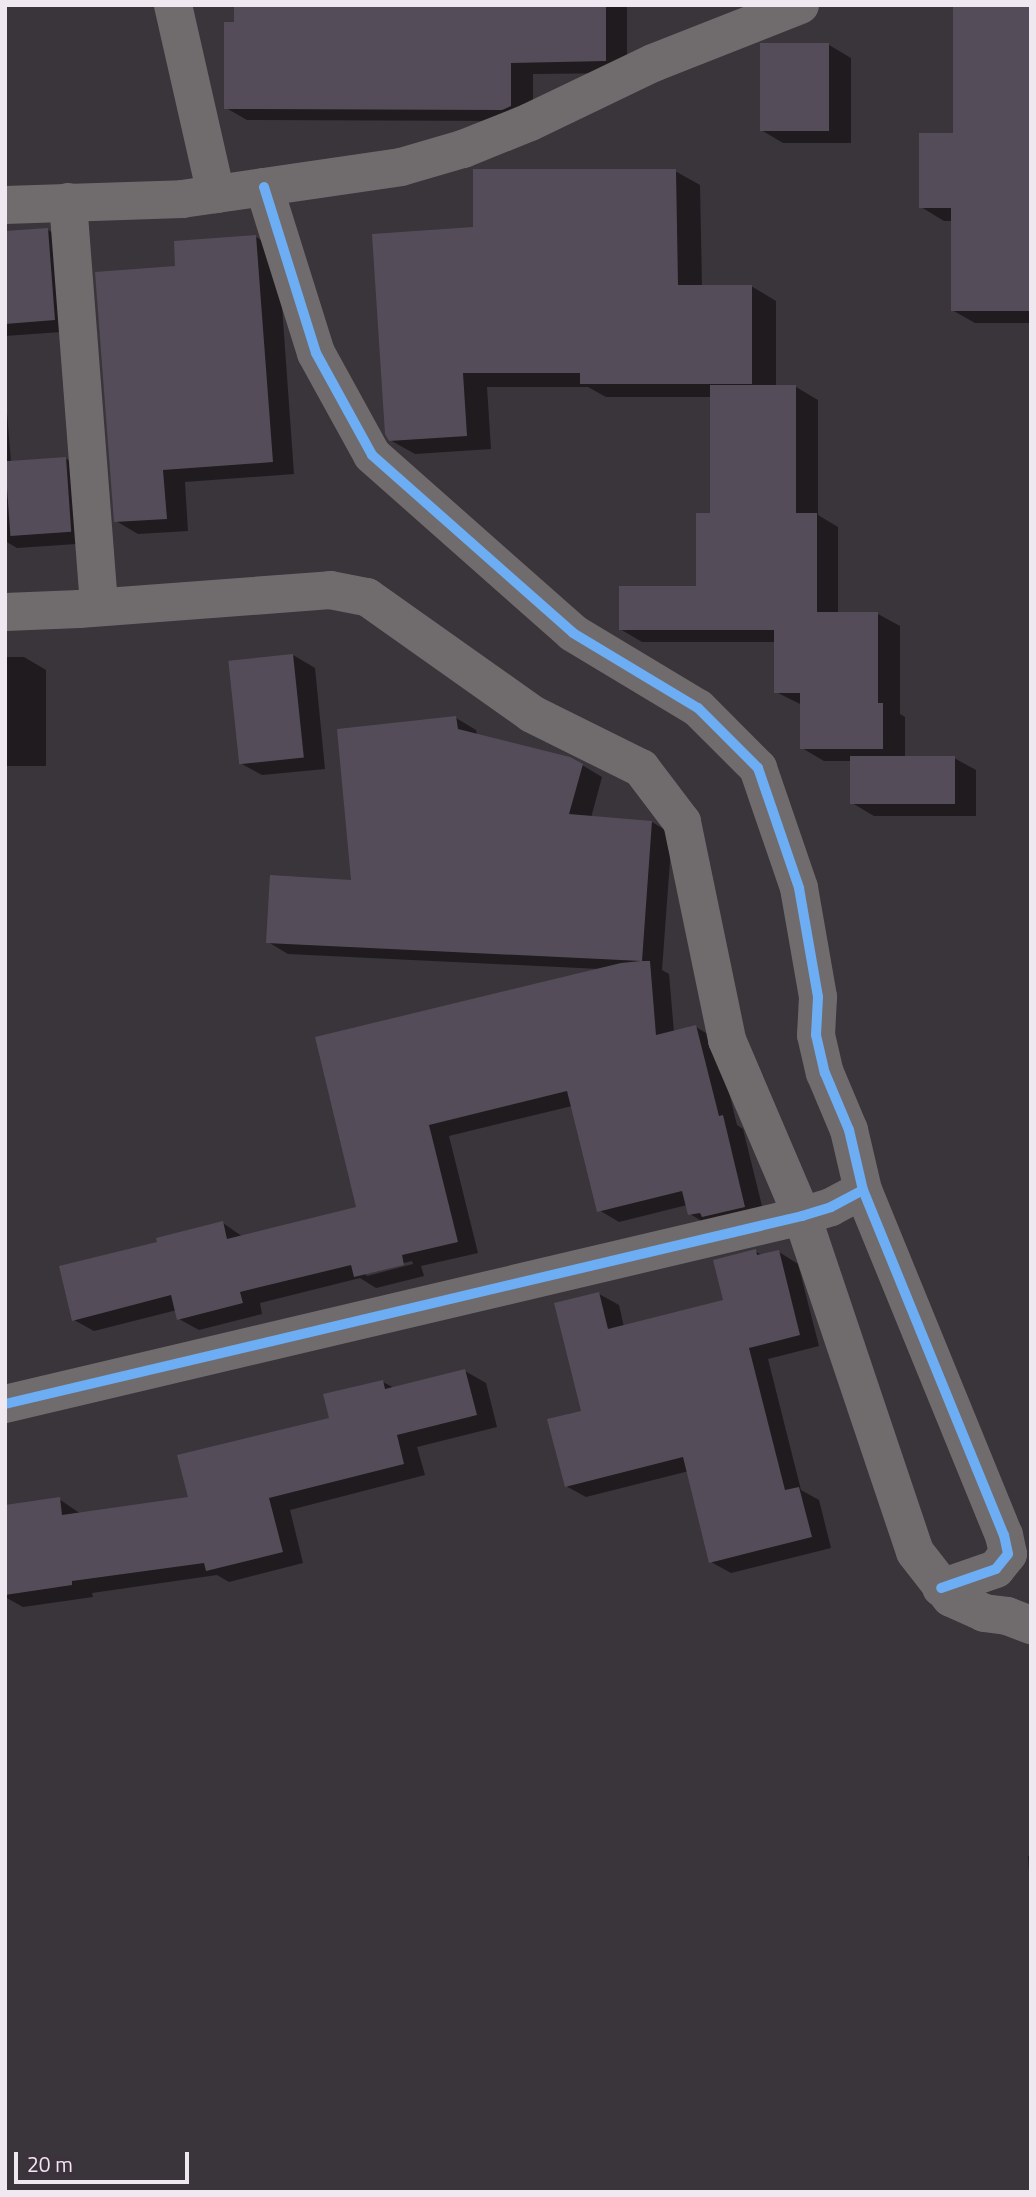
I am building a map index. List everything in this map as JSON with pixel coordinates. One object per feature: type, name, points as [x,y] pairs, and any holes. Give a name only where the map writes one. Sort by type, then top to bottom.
[{"type":"street","points":[[173,5],[199,196]]},
{"type":"street","points":[[5,205],[199,196],[401,167],[463,149],[530,122],[653,62],[800,5]]},
{"type":"street","points":[[264,187],[316,353],[372,455],[573,633],[698,708],[758,768],[799,888],[818,997],[816,1035],[825,1073],[849,1130],[837,1203],[915,1552],[950,1585],[951,1598],[985,1613],[1007,1616],[1031,1625]]},
{"type":"street","points":[[68,202],[99,607]]},
{"type":"street","points":[[5,611],[330,590],[367,597],[532,714],[641,768],[682,822],[727,1040],[837,1203],[1004,1535],[1008,1554],[996,1569],[950,1585]]},
{"type":"street","points":[[5,1404],[837,1203]]},
{"type":"building","points":[[234,5],[606,5],[606,61],[511,63],[511,106],[502,110],[224,109],[224,22],[234,22]]},
{"type":"building","points":[[953,5],[1031,5],[1031,311],[951,311],[951,208],[919,208],[919,133],[953,133]]},
{"type":"building","points":[[760,43],[829,43],[829,131],[760,131]]},
{"type":"building","points":[[473,169],[676,169],[678,285],[752,285],[752,384],[580,384],[580,373],[463,373],[467,436],[389,441],[385,434],[372,234],[473,227]]},
{"type":"building","points":[[48,228],[55,320],[5,324],[5,231]]},
{"type":"building","points":[[256,235],[273,462],[163,470],[167,519],[114,522],[95,272],[175,266],[174,241]]},
{"type":"building","points":[[710,385],[796,385],[796,513],[817,513],[817,612],[878,612],[878,703],[883,703],[883,749],[800,749],[800,693],[774,693],[774,630],[619,630],[619,586],[696,586],[696,513],[710,513]]},
{"type":"building","points":[[66,457],[71,532],[10,536],[5,461]]},
{"type":"building","points":[[293,654],[304,757],[239,764],[228,661]]},
{"type":"building","points":[[456,716],[458,729],[570,757],[583,764],[569,814],[652,821],[642,961],[650,961],[656,1035],[696,1025],[719,1116],[723,1115],[745,1207],[702,1217],[700,1213],[688,1215],[682,1191],[597,1212],[567,1091],[429,1125],[458,1242],[402,1255],[404,1265],[354,1277],[351,1265],[240,1292],[243,1303],[177,1320],[171,1295],[72,1321],[59,1266],[157,1242],[156,1238],[223,1221],[227,1239],[356,1207],[315,1037],[621,963],[641,961],[266,943],[270,875],[351,880],[337,729]]},
{"type":"building","points":[[850,756],[955,756],[955,804],[850,804]]},
{"type":"building","points":[[756,1249],[757,1255],[779,1250],[800,1335],[749,1348],[785,1490],[799,1487],[812,1537],[709,1563],[683,1457],[565,1487],[547,1419],[581,1411],[554,1303],[599,1292],[608,1329],[723,1300],[713,1260]]},
{"type":"building","points":[[465,1369],[477,1415],[397,1435],[404,1464],[269,1498],[283,1552],[206,1571],[204,1563],[72,1581],[72,1585],[5,1595],[5,1505],[60,1497],[62,1515],[188,1497],[177,1455],[329,1418],[323,1394],[383,1380],[385,1389]]},
{"type":"cycle path","points":[[264,187],[316,353],[372,455],[573,633],[698,708],[758,768],[799,888],[818,997],[816,1035],[825,1073],[849,1130],[863,1190],[1004,1535],[1008,1554],[996,1569],[941,1588]]},
{"type":"cycle path","points":[[5,1404],[802,1216],[831,1207],[863,1190]]}]
